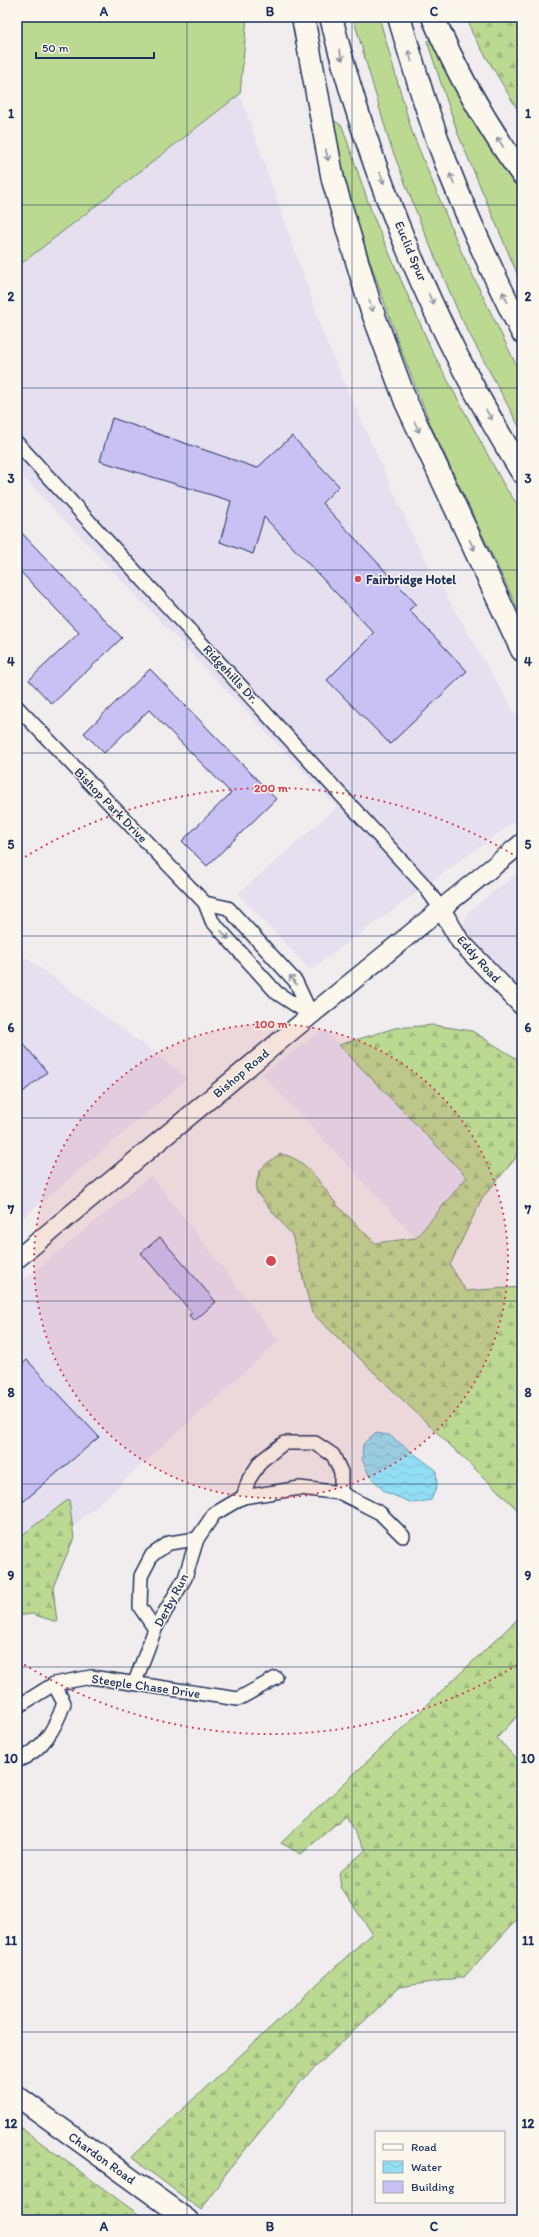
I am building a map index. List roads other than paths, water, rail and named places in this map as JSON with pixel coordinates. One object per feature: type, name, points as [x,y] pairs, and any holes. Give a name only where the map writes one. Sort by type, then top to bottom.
[{"type":"highway","points":[[303,17],[333,180],[350,244],[382,339],[420,434],[522,650]]},
{"type":"highway","name":"Euclid Spur","points":[[331,17],[360,118],[410,252],[458,358],[522,472]]},
{"type":"highway","points":[[399,17],[418,82],[452,177],[474,231],[522,332]]},
{"type":"highway","points":[[433,17],[472,98],[522,174]]},
{"type":"main road","name":"Bishop Road","points":[[17,1259],[311,1015],[522,843]]},
{"type":"main road","name":"Eddy Road","points":[[441,909],[460,941],[522,1006]]},
{"type":"main road","name":"Chardon Road","points":[[17,2096],[188,2220]]},
{"type":"street","name":"Ridgehills Dr.","points":[[17,442],[423,884],[441,909]]},
{"type":"street","name":"Bishop Park Drive","points":[[17,707],[204,903],[212,921],[277,992],[311,1015]]},
{"type":"street","points":[[204,903],[228,908],[296,982],[311,1015]]},
{"type":"street","points":[[243,1497],[249,1479],[261,1461],[284,1443],[315,1443],[333,1455],[341,1472],[341,1493]]},
{"type":"street","name":"Derby Run","points":[[135,1682],[155,1629],[185,1578],[197,1540],[214,1514],[243,1497],[300,1488],[341,1493],[380,1513],[403,1536]]},
{"type":"street","points":[[155,1629],[140,1608],[141,1576],[152,1555],[169,1543],[197,1540]]},
{"type":"street","name":"Steeple Chase Drive","points":[[17,1707],[54,1684],[91,1677],[135,1682],[238,1699],[276,1678]]},
{"type":"street","points":[[17,1761],[27,1757],[46,1741],[57,1722],[64,1703],[54,1684]]},
{"type":"water","points":[[375,1433],[389,1435],[436,1470],[437,1486],[431,1500],[413,1503],[385,1492],[369,1475],[362,1459],[363,1444]]},
{"type":"place","name":"Fairbridge Hotel","points":[[358,579]]}]
